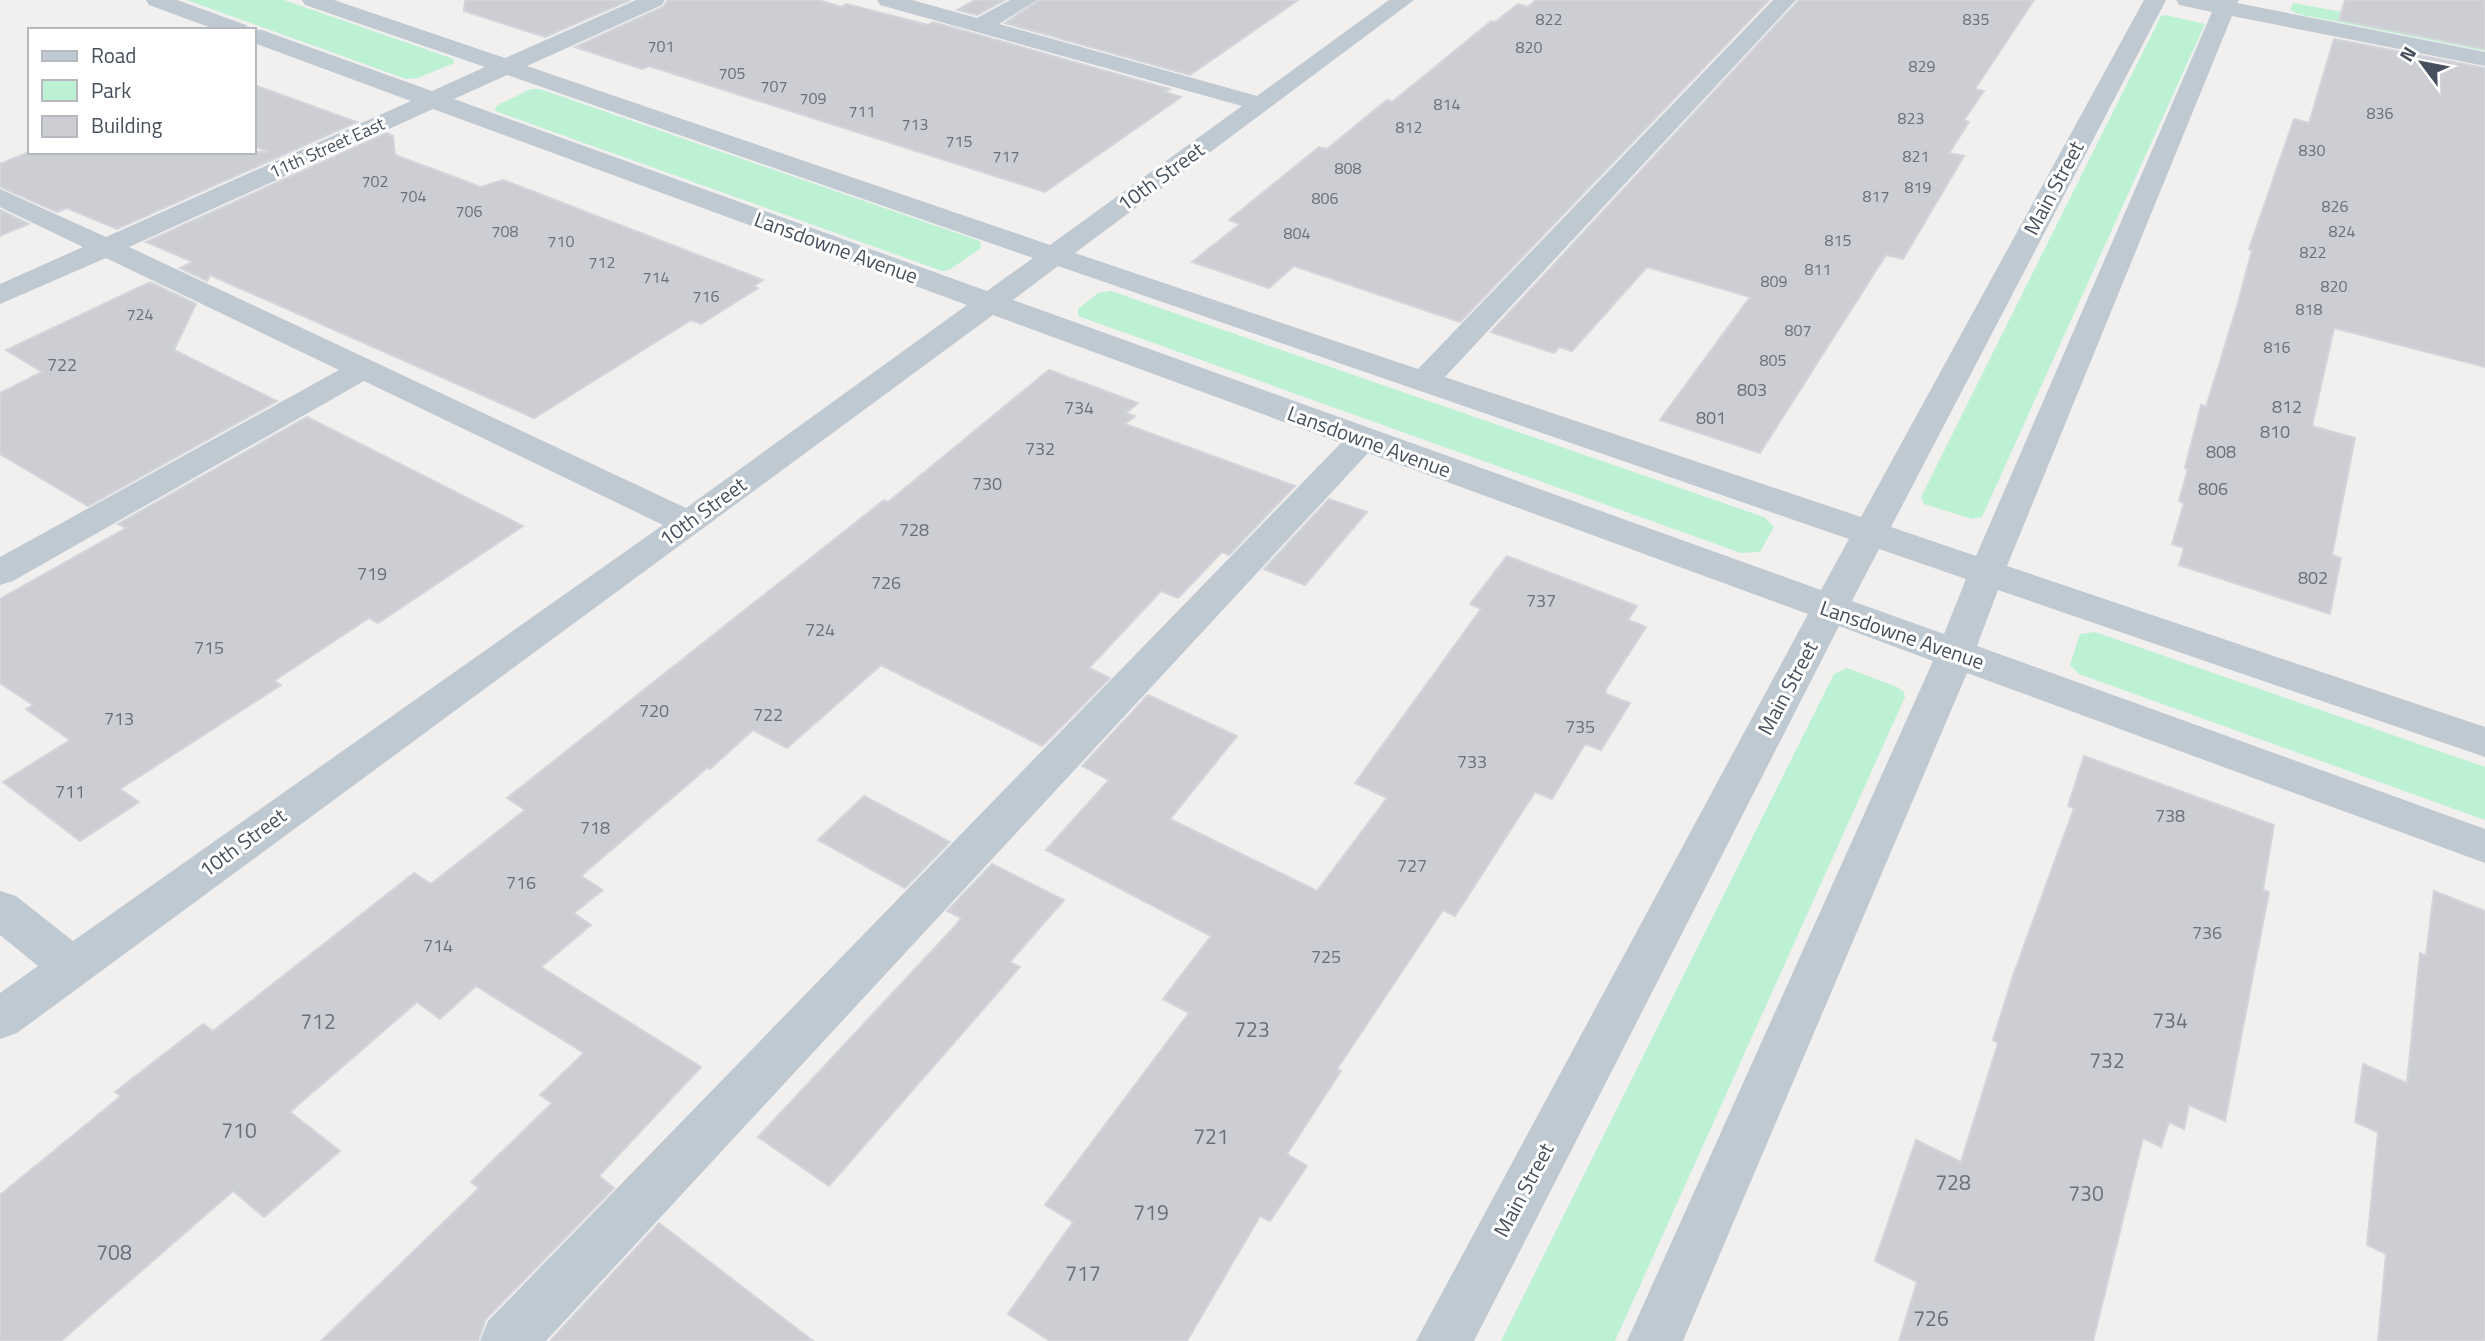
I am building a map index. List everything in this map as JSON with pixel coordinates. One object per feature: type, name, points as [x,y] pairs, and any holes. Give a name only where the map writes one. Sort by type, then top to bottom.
[{"type":"street","points":[[157,0],[233,28]]},
{"type":"street","points":[[313,0],[1423,382],[2485,743]]},
{"type":"street","name":"11th Street East","points":[[0,295],[654,0]]},
{"type":"street","points":[[888,0],[1260,104]]},
{"type":"street","points":[[980,25],[1026,0]]},
{"type":"street","name":"10th Street","points":[[0,1019],[689,523],[1403,0]]},
{"type":"street","points":[[1423,382],[1785,0]]},
{"type":"street","name":"Main Street","points":[[1444,1341],[1829,610],[2155,0]]},
{"type":"street","points":[[2187,0],[2226,4],[2485,59]]},
{"type":"street","points":[[1655,1341],[1956,654],[1986,573],[2226,4]]},
{"type":"street","name":"Lansdowne Avenue","points":[[256,36],[1829,610],[2485,846]]},
{"type":"street","points":[[0,197],[689,523]]},
{"type":"street","points":[[0,573],[365,368]]},
{"type":"street","points":[[508,1341],[1363,439]]},
{"type":"street","points":[[0,909],[72,967]]},
{"type":"green space","points":[[187,0],[284,0],[454,59],[454,63],[418,78],[406,79]]},
{"type":"green space","points":[[2293,3],[2485,38],[2485,51],[2298,14],[2290,10]]},
{"type":"green space","points":[[2161,16],[2205,24],[1982,517],[1972,519],[1924,504],[1921,497]]},
{"type":"green space","points":[[531,89],[540,89],[980,241],[981,248],[949,270],[942,271],[495,111],[496,106]]},
{"type":"green space","points":[[1111,291],[1764,517],[1774,527],[1760,552],[1741,553],[1078,316],[1078,309],[1098,293]]},
{"type":"green space","points":[[2095,632],[2485,767],[2485,820],[2079,674],[2070,665],[2080,634]]},
{"type":"green space","points":[[1847,668],[1897,687],[1904,692],[1905,697],[1615,1341],[1501,1341],[1834,674]]},
{"type":"building","points":[[465,0],[630,0],[545,37],[464,11]]},
{"type":"building","points":[[668,0],[819,0],[841,7],[847,4],[928,25],[933,22],[1170,89],[1165,92],[1181,97],[1045,192],[649,66],[642,69],[575,47],[663,7]]},
{"type":"building","points":[[975,0],[1005,0],[977,15],[957,10]]},
{"type":"building","points":[[1039,0],[1298,0],[1190,75],[1005,23]]},
{"type":"building","points":[[1536,0],[1769,0],[1460,322],[1294,266],[1269,288],[1192,262],[1240,224],[1229,220],[1319,147],[1327,149],[1387,100],[1392,102],[1491,21],[1495,22],[1518,4],[1528,7]]},
{"type":"building","points":[[1799,0],[2034,0],[1975,89],[1984,91],[1964,120],[1969,122],[1949,153],[1964,156],[1903,259],[1886,255],[1760,453],[1660,420],[1750,297],[1647,267],[1572,351],[1559,347],[1554,353],[1491,332]]},
{"type":"building","points":[[2345,0],[2485,0],[2485,49],[2339,20]]},
{"type":"building","points":[[2334,39],[2485,68],[2485,367],[2334,328],[2312,426],[2355,438],[2332,555],[2341,558],[2330,614],[2179,565],[2184,548],[2172,544],[2184,503],[2179,501],[2201,405],[2206,407],[2238,303],[2252,250],[2249,249],[2294,119],[2309,123]]},
{"type":"building","points":[[256,86],[357,122],[117,229],[67,208],[57,212],[0,187],[0,164],[28,152],[269,152],[256,147]]},
{"type":"building","points":[[386,133],[393,136],[395,155],[481,187],[503,180],[763,280],[754,286],[758,288],[701,324],[691,320],[534,418],[210,275],[207,281],[180,268],[193,262],[146,242]]},
{"type":"building","points":[[0,210],[29,224],[0,236]]},
{"type":"building","points":[[150,282],[196,304],[174,350],[277,401],[88,506],[0,454],[0,393],[42,372],[6,350]]},
{"type":"building","points":[[1049,370],[1138,403],[1126,413],[1135,416],[1125,424],[1295,486],[1229,555],[1222,552],[1178,598],[1161,591],[1089,668],[1110,678],[1042,746],[881,665],[787,748],[753,730],[581,876],[603,890],[574,913],[591,925],[541,967],[701,1067],[599,1176],[614,1188],[486,1319],[478,1341],[321,1341],[479,1188],[471,1182],[552,1103],[540,1095],[584,1053],[476,986],[440,1019],[417,1002],[290,1112],[340,1151],[264,1217],[233,1191],[61,1341],[0,1341],[0,1195],[121,1096],[115,1092],[203,1024],[213,1031],[414,873],[431,884],[525,810],[507,798],[884,500],[888,502]]},
{"type":"building","points":[[307,417],[523,526],[378,623],[369,618],[274,681],[281,685],[120,789],[139,802],[80,841],[3,782],[70,740],[26,709],[33,705],[0,683],[0,599],[126,528],[118,524]]},
{"type":"building","points":[[1329,499],[1367,512],[1305,585],[1264,569]]},
{"type":"building","points":[[1507,556],[1637,606],[1628,620],[1646,627],[1606,689],[1606,694],[1630,703],[1601,750],[1585,744],[1552,799],[1535,792],[1455,916],[1443,910],[1337,1069],[1341,1071],[1287,1154],[1307,1166],[1270,1221],[1260,1216],[1187,1341],[1050,1341],[1008,1314],[1073,1222],[1045,1205],[1189,1013],[1163,999],[1211,936],[1046,850],[1109,780],[1082,766],[1148,695],[1237,736],[1170,819],[1317,891],[1387,798],[1355,783],[1481,609],[1470,604]]},
{"type":"building","points":[[2084,756],[2274,825],[2263,890],[2269,892],[2225,1121],[2189,1105],[2184,1129],[2169,1122],[2161,1147],[2143,1138],[2093,1341],[1899,1341],[1917,1282],[1875,1261],[1916,1140],[1961,1162],[1998,1043],[1993,1040],[2013,976],[2074,808],[2068,806]]},
{"type":"building","points":[[864,796],[950,842],[905,888],[818,840]]},
{"type":"building","points":[[992,864],[1064,900],[1010,962],[1020,967],[829,1186],[758,1137],[956,925],[961,918],[947,911]]},
{"type":"building","points":[[2434,891],[2485,911],[2485,1341],[2378,1341],[2386,1254],[2367,1245],[2378,1132],[2355,1122],[2363,1064],[2407,1083],[2420,953],[2426,956]]},
{"type":"building","points":[[659,1223],[813,1341],[550,1341]]}]
